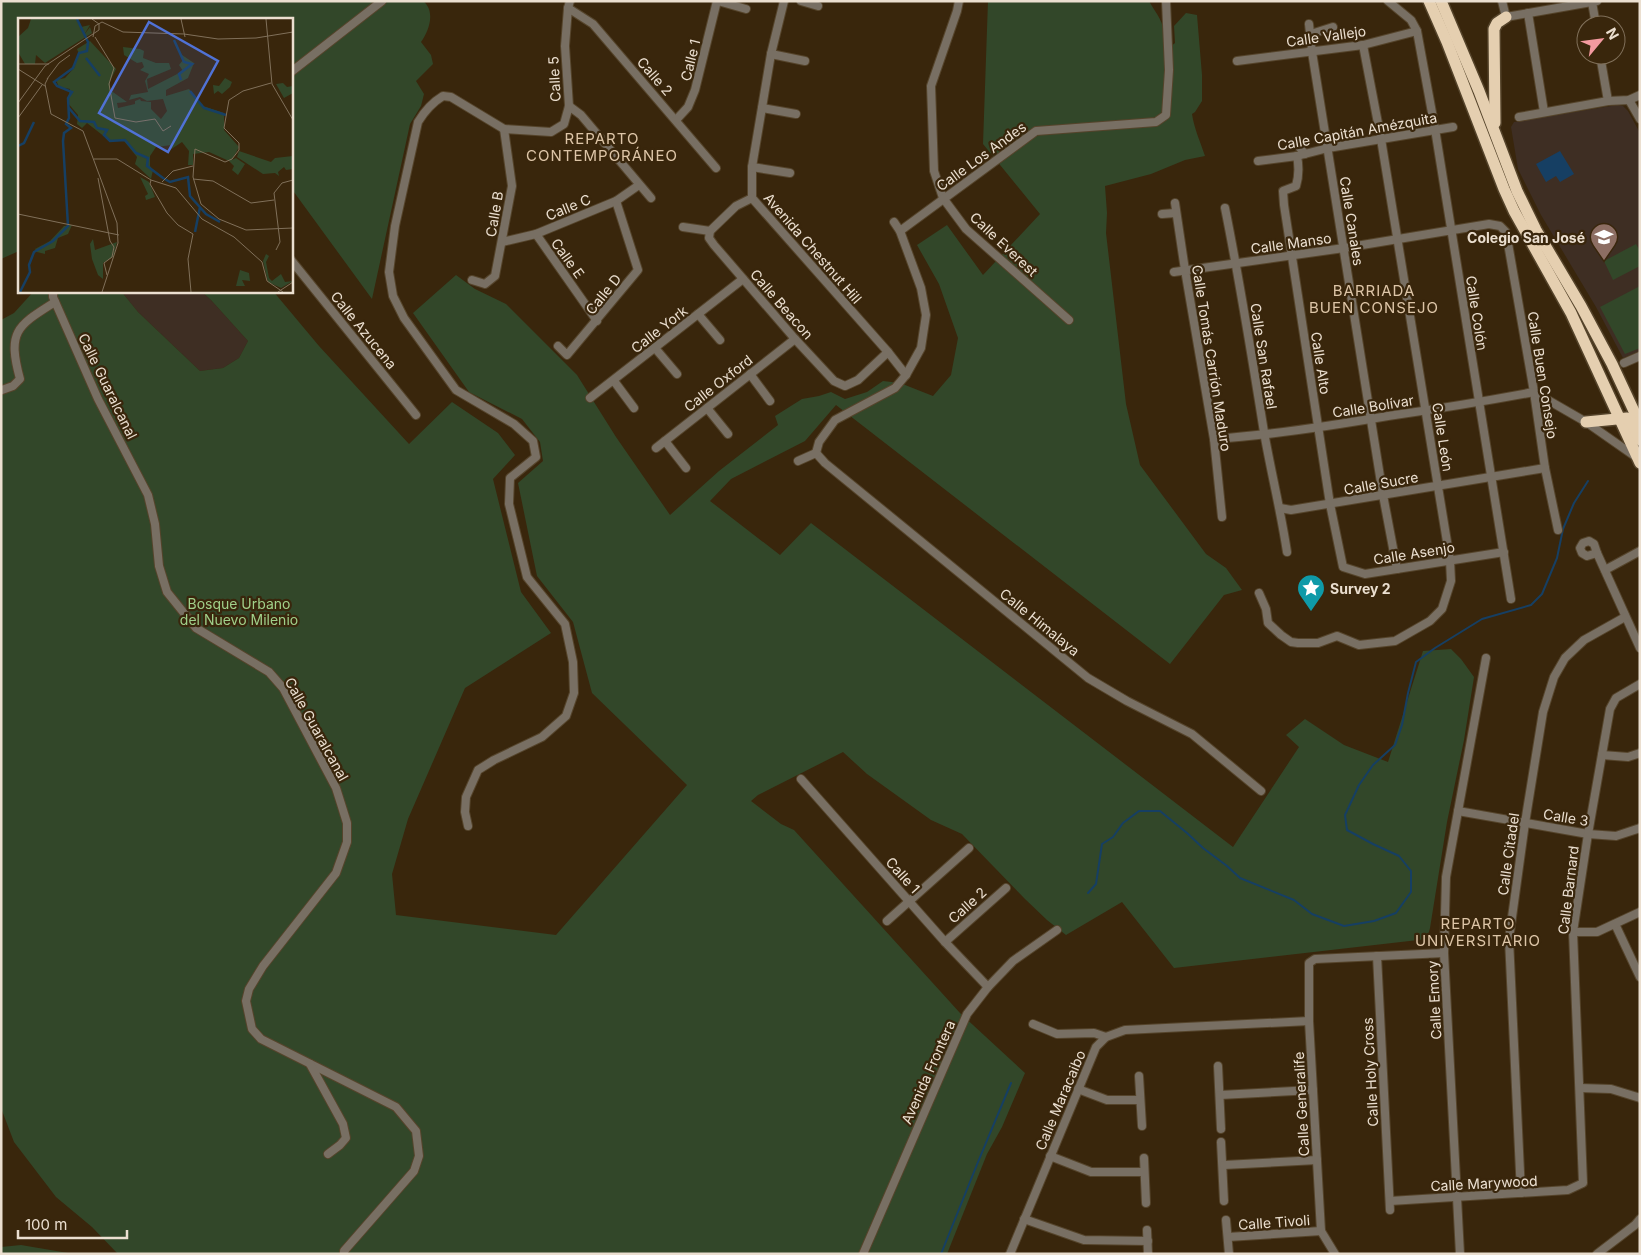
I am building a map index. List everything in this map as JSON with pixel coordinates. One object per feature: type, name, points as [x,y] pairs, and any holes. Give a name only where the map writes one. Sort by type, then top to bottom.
[{"type":"highway","points":[[1429,1],[1514,212],[1571,313],[1638,460]]},
{"type":"highway","points":[[1441,1],[1461,46],[1517,191],[1536,230],[1581,306],[1612,364],[1640,424]]},
{"type":"highway","points":[[1495,132],[1494,29],[1497,23],[1506,17]]},
{"type":"highway","points":[[1586,422],[1627,418],[1630,419],[1640,440]]},
{"type":"street","points":[[292,71],[382,1]]},
{"type":"street","points":[[718,1],[746,10]]},
{"type":"street","name":"Calle 1","points":[[676,120],[688,107],[695,90],[718,1]]},
{"type":"street","name":"Avenida Chestnut Hill","points":[[784,1],[771,54],[752,167],[752,198],[888,352],[906,375]]},
{"type":"street","points":[[801,1],[818,6]]},
{"type":"street","name":"Calle Everest","points":[[958,1],[957,11],[931,86],[934,171],[944,198],[966,229],[1069,320]]},
{"type":"street","name":"Calle Los Andes","points":[[900,231],[1036,131],[1156,122],[1166,115],[1169,70],[1166,1]]},
{"type":"street","points":[[1388,1],[1411,20],[1417,31]]},
{"type":"street","points":[[1502,1],[1506,17],[1575,3],[1595,2],[1596,15]]},
{"type":"street","name":"Calle 2","points":[[569,5],[592,24],[716,168]]},
{"type":"street","name":"Calle 5","points":[[504,129],[551,132],[564,124],[569,106],[565,46],[569,5]]},
{"type":"street","points":[[1528,13],[1544,112]]},
{"type":"street","name":"Calle Canales","points":[[1310,24],[1312,52],[1383,495],[1397,569]]},
{"type":"street","points":[[1311,34],[1333,27]]},
{"type":"street","name":"Calle Vallejo","points":[[1237,61],[1363,45],[1417,31]]},
{"type":"street","name":"Calle Colón","points":[[1417,31],[1435,130],[1511,599]]},
{"type":"street","name":"Calle León","points":[[1258,593],[1264,604],[1268,623],[1291,642],[1318,644],[1337,636],[1359,645],[1396,641],[1430,621],[1442,609],[1451,582],[1450,560],[1426,410],[1381,139],[1363,45]]},
{"type":"street","points":[[771,54],[805,61]]},
{"type":"street","points":[[1602,65],[1608,101]]},
{"type":"street","points":[[1519,117],[1608,101],[1629,100],[1640,95]]},
{"type":"street","points":[[468,826],[465,812],[466,797],[478,770],[494,760],[542,737],[566,716],[574,693],[574,662],[565,624],[527,577],[509,504],[510,478],[536,456],[533,441],[514,424],[456,390],[404,318],[393,296],[389,272],[395,226],[418,122],[422,115],[443,96],[451,97],[504,129]]},
{"type":"street","points":[[1629,100],[1640,119]]},
{"type":"street","points":[[569,106],[580,114],[650,198]]},
{"type":"street","points":[[762,108],[796,114]]},
{"type":"street","name":"Calle Capitán Amézquita","points":[[1262,161],[1452,127]]},
{"type":"street","name":"Calle B","points":[[472,280],[485,284],[495,276],[512,186],[504,129]]},
{"type":"street","points":[[1295,142],[1301,155]]},
{"type":"street","name":"Calle Alto","points":[[1301,155],[1299,178],[1296,186],[1282,191],[1290,255],[1330,504],[1340,553]]},
{"type":"street","points":[[752,167],[790,172]]},
{"type":"street","name":"Calle C","points":[[502,242],[536,234],[616,201],[639,185]]},
{"type":"street","points":[[683,227],[710,231],[736,206],[752,198]]},
{"type":"street","name":"Calle D","points":[[558,346],[567,355],[638,270],[616,201]]},
{"type":"street","name":"Calle Tomás Carrión Maduro","points":[[1175,203],[1175,213],[1214,439],[1222,517]]},
{"type":"street","name":"Calle San Rafael","points":[[1225,208],[1287,552]]},
{"type":"street","points":[[1162,214],[1175,213]]},
{"type":"street","points":[[798,461],[816,453],[819,442],[835,420],[895,388],[906,375],[921,348],[926,315],[921,288],[900,231],[894,222]]},
{"type":"street","name":"Calle Manso","points":[[1174,272],[1344,248],[1489,224],[1500,226]]},
{"type":"street","name":"Calle Buen Consejo","points":[[1500,226],[1506,232],[1534,392],[1545,468],[1558,530]]},
{"type":"street","name":"Calle Beacon","points":[[710,231],[709,238],[714,246],[834,381],[845,386],[858,380],[888,352]]},
{"type":"street","name":"Calle E","points":[[536,234],[598,320]]},
{"type":"street","name":"Calle Azucena","points":[[292,261],[414,412],[418,403]]},
{"type":"street","name":"Calle York","points":[[590,398],[743,279]]},
{"type":"street","name":"Calle Guaralcanal","points":[[53,292],[55,302],[98,399],[148,495],[155,524],[159,566],[167,592],[196,628],[269,672],[283,688],[336,788],[346,823],[347,842],[336,873],[263,966],[249,989],[246,1002],[252,1029],[261,1039],[396,1107],[416,1131],[419,1156],[414,1171],[344,1253]]},
{"type":"street","points":[[2,390],[13,386],[20,379],[15,359],[15,342],[18,332],[27,320],[55,302]]},
{"type":"street","points":[[698,314],[720,340]]},
{"type":"street","name":"Calle Oxford","points":[[656,448],[795,339]]},
{"type":"street","points":[[655,348],[677,374]]},
{"type":"street","points":[[1624,363],[1640,356]]},
{"type":"street","points":[[750,374],[770,401]]},
{"type":"street","points":[[614,381],[634,408]]},
{"type":"street","points":[[1534,392],[1586,422],[1638,460]]},
{"type":"street","name":"Calle Bolívar","points":[[1214,439],[1318,428],[1534,392]]},
{"type":"street","points":[[707,408],[728,434]]},
{"type":"street","points":[[665,441],[686,468]]},
{"type":"street","name":"Calle Himalaya","points":[[816,453],[824,463],[1088,678],[1127,701],[1192,734],[1261,791]]},
{"type":"street","name":"Calle Sucre","points":[[1280,508],[1291,510],[1545,468]]},
{"type":"street","points":[[1605,570],[1640,551]]},
{"type":"street","name":"Calle Asenjo","points":[[1340,553],[1343,567],[1364,574],[1504,552]]},
{"type":"street","points":[[1597,553],[1640,648]]},
{"type":"street","name":"Calle Citadel","points":[[1521,1192],[1509,939],[1543,712],[1554,677],[1565,658],[1584,640],[1626,617]]},
{"type":"street","name":"Calle Emory","points":[[1460,1254],[1444,953],[1446,877],[1486,658]]},
{"type":"street","name":"Calle Barnard","points":[[1582,1176],[1573,932],[1610,709],[1616,698],[1640,684]]},
{"type":"street","points":[[1602,755],[1628,757],[1640,753]]},
{"type":"street","name":"Calle 1","points":[[801,779],[945,942],[988,987]]},
{"type":"street","name":"Calle 3","points":[[1458,811],[1588,834],[1616,836],[1640,828]]},
{"type":"street","points":[[887,921],[969,848]]},
{"type":"street","name":"Calle 2","points":[[945,942],[1006,888]]},
{"type":"street","points":[[1573,932],[1596,932],[1640,912]]},
{"type":"street","points":[[1615,924],[1640,977]]},
{"type":"street","name":"Avenida Frontera","points":[[862,1254],[968,1014],[988,987],[1013,961],[1057,930]]},
{"type":"street","points":[[1377,956],[1444,953]]},
{"type":"street","name":"Calle Generalife","points":[[1335,1254],[1321,1231],[1309,1021],[1309,963],[1315,959],[1377,956]]},
{"type":"street","name":"Calle Holy Cross","points":[[1377,956],[1390,1201]]},
{"type":"street","points":[[1033,1024],[1058,1034],[1094,1033],[1106,1036],[1125,1030],[1309,1021]]},
{"type":"street","name":"Calle Maracaibo","points":[[1010,1254],[1096,1047],[1106,1036]]},
{"type":"street","points":[[310,1064],[343,1124],[346,1138],[328,1154]]},
{"type":"street","points":[[1218,1066],[1221,1129]]},
{"type":"street","points":[[1139,1076],[1142,1126]]},
{"type":"street","points":[[1580,1088],[1611,1089],[1640,1098]]},
{"type":"street","points":[[1078,1089],[1107,1100],[1140,1100]]},
{"type":"street","points":[[1220,1095],[1313,1090]]},
{"type":"street","points":[[1221,1142],[1224,1165],[1224,1201]]},
{"type":"street","points":[[1050,1156],[1091,1172],[1144,1172]]},
{"type":"street","points":[[1144,1158],[1146,1204]]},
{"type":"street","points":[[1224,1165],[1317,1160]]},
{"type":"street","name":"Calle Marywood","points":[[1390,1201],[1568,1190],[1583,1184],[1582,1176]]},
{"type":"street","points":[[1390,1201],[1390,1210]]},
{"type":"street","points":[[1024,1219],[1084,1240],[1148,1241]]},
{"type":"street","points":[[1597,1254],[1636,1225],[1640,1219]]},
{"type":"street","points":[[1226,1220],[1229,1254]]},
{"type":"street","points":[[1147,1230],[1148,1254]]},
{"type":"street","name":"Calle Tivoli","points":[[1228,1237],[1321,1231]]},
{"type":"shaded area","name":"Colegio San José","points":[[1617,105],[1623,106],[1628,111],[1640,133],[1640,351],[1623,358],[1596,307],[1541,215],[1518,169],[1511,127],[1514,122]]},
{"type":"shaded area","points":[[122,292],[202,292],[248,341],[239,358],[223,368],[200,371],[138,312]]},
{"type":"green space","points":[[1,1],[423,1],[427,5],[430,21],[427,32],[421,42],[431,55],[433,64],[416,81],[424,94],[421,106],[410,124],[372,299],[292,189],[292,18],[18,18],[18,251],[1,259]]},
{"type":"green space","name":"Bosque Urbano del Nuevo Milenio","points":[[988,1],[1149,1],[1162,24],[1164,41],[1170,47],[1175,43],[1174,26],[1186,13],[1197,15],[1202,75],[1202,101],[1192,114],[1205,156],[1185,160],[1151,174],[1105,186],[1106,233],[1126,404],[1140,465],[1206,554],[1226,568],[1242,590],[1224,595],[1170,664],[836,405],[805,441],[731,479],[710,501],[780,555],[811,523],[1233,847],[1299,747],[1286,735],[1305,719],[1344,745],[1388,762],[1423,651],[1451,649],[1474,677],[1427,939],[1174,968],[1122,902],[1066,935],[1025,899],[962,834],[931,820],[867,774],[843,752],[758,795],[751,801],[781,824],[794,830],[960,1013],[1025,1073],[1002,1127],[987,1154],[947,1254],[118,1254],[92,1227],[56,1197],[14,1142],[1,1108],[1,320],[14,313],[33,292],[122,292],[138,312],[200,371],[223,368],[239,358],[248,341],[202,292],[274,292],[319,346],[409,444],[452,402],[498,433],[515,455],[493,479],[521,592],[551,633],[465,688],[408,819],[392,874],[396,915],[556,935],[687,785],[592,693],[573,622],[537,576],[518,483],[543,461],[540,442],[522,419],[469,392],[413,313],[456,275],[475,289],[506,304],[577,375],[616,437],[670,515],[719,471],[778,425],[775,416],[802,399],[831,392],[845,399],[867,392],[883,381],[900,383],[933,396],[951,375],[958,338],[939,284],[917,245],[947,225],[983,275],[1040,214],[983,144]]},
{"type":"green space","points":[[1636,244],[1640,251],[1640,266],[1613,280],[1604,261]]},
{"type":"green space","points":[[1640,286],[1640,348],[1625,354],[1600,307]]},
{"type":"green space","points":[[21,1245],[74,1254],[1,1254],[1,1247]]},
{"type":"water","points":[[1560,151],[1574,174],[1560,182],[1556,176],[1546,182],[1536,164]]},
{"type":"waterway","points":[[1088,893],[1096,884],[1102,844],[1113,837],[1123,823],[1139,811],[1160,811],[1240,878],[1294,900],[1312,914],[1344,926],[1374,921],[1396,913],[1411,892],[1411,871],[1399,856],[1347,830],[1345,815],[1359,785],[1373,765],[1395,745],[1402,725],[1416,662],[1482,619],[1531,605],[1542,594],[1557,558],[1563,529],[1574,503],[1588,481]]},
{"type":"waterway","points":[[941,1254],[1011,1083]]},
{"type":"place","name":"Colegio San José","points":[[1604,261]]},
{"type":"place","name":"Survey 2","points":[[1311,612]]},
{"type":"district","name":"REPARTO CONTEMPORÁNEO","points":[[602,146]]},
{"type":"district","name":"BARRIADA BUEN CONSEJO","points":[[1374,298]]},
{"type":"district","name":"REPARTO UNIVERSITARIO","points":[[1478,932]]}]
